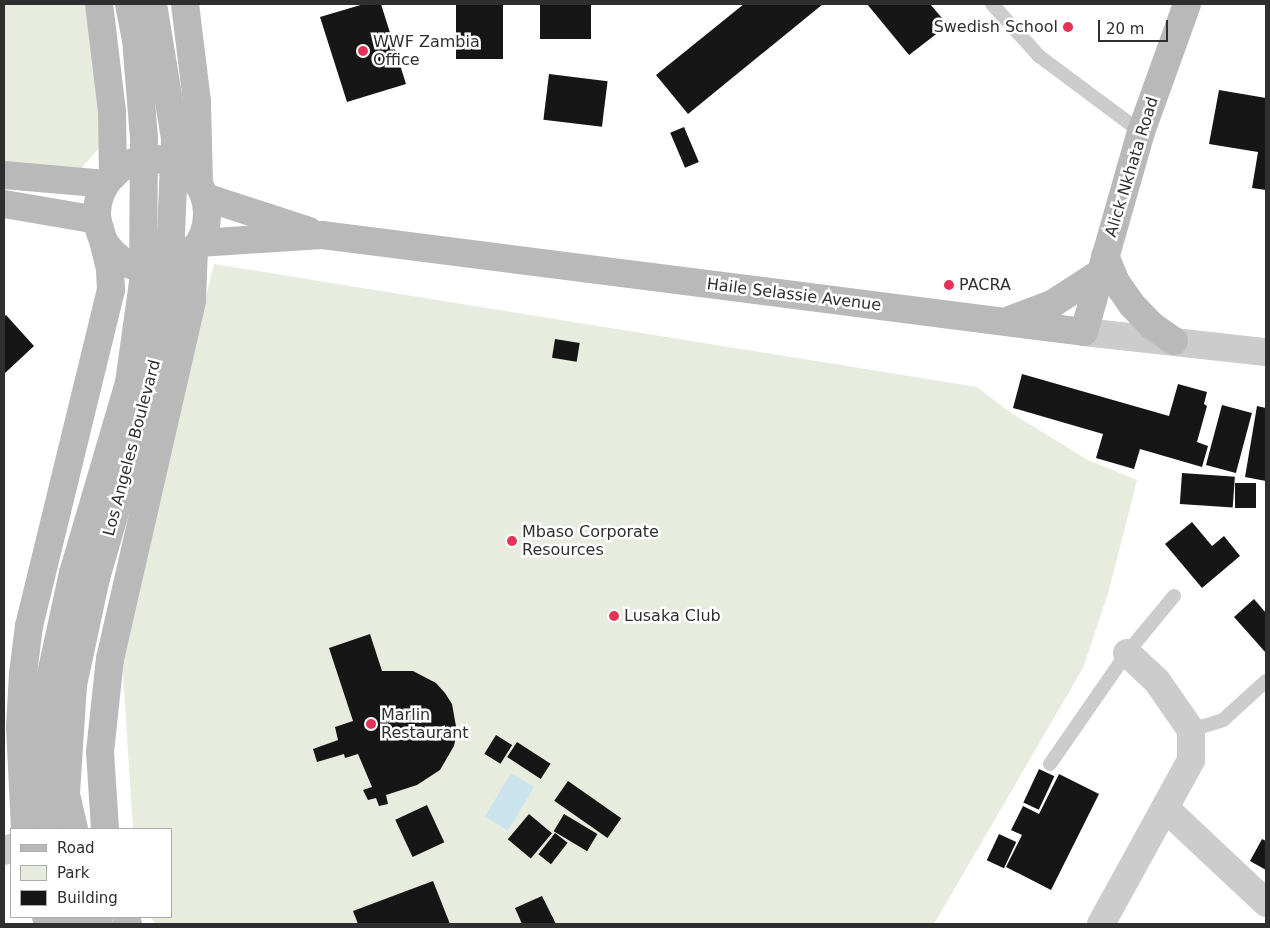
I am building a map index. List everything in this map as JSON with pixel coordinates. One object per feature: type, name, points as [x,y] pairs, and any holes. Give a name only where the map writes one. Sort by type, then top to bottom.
[{"type":"main road","points":[[25,828],[20,726],[22,674],[30,626],[111,290],[110,269],[99,224],[98,205],[109,180],[112,112],[99,4]]},
{"type":"main road","name":"Los Angeles Boulevard","points":[[50,828],[43,796],[49,683],[73,574],[129,383],[156,282],[136,39],[129,4]]},
{"type":"main road","name":"Los Angeles Boulevard","points":[[74,828],[66,793],[73,685],[96,578],[151,387],[156,282],[175,139],[153,4]]},
{"type":"main road","points":[[4,204],[99,224],[115,253],[141,267],[170,265],[196,246],[206,221],[202,191],[197,102],[185,4]]},
{"type":"main road","name":"Alick Nkhata Road","points":[[1084,332],[1141,132],[1187,4]]},
{"type":"main road","points":[[4,175],[109,180],[134,162],[158,159],[182,168],[202,191]]},
{"type":"main road","name":"Haile Selassie Avenue","points":[[202,191],[322,235]]},
{"type":"main road","name":"Haile Selassie Avenue","points":[[196,246],[322,235],[1084,332]]},
{"type":"main road","name":"Los Angeles Boulevard","points":[[105,828],[100,752],[110,659],[186,328],[195,274],[196,246]]},
{"type":"main road","points":[[1003,321],[1052,304],[1103,265],[1132,305],[1151,325],[1174,341]]},
{"type":"street","name":"Haile Selassie Avenue","points":[[1084,332],[1266,352]]},
{"type":"street","points":[[1101,924],[1191,760],[1191,730],[1157,681],[1126,653]]},
{"type":"street","points":[[1165,808],[1266,903]]},
{"type":"lane","points":[[992,4],[1039,56],[1141,132]]},
{"type":"lane","points":[[1050,764],[1126,653],[1174,596]]},
{"type":"lane","points":[[1191,730],[1223,720],[1266,680]]},
{"type":"green space","points":[[4,4],[85,4],[98,56],[100,147],[78,172],[4,165]]},
{"type":"green space","name":"Lusaka Club","points":[[214,264],[977,387],[1011,413],[1088,460],[1137,480],[1109,590],[1083,668],[934,924],[155,924],[152,918],[172,918],[172,828],[133,828],[121,643]]},
{"type":"water","points":[[511,773],[534,787],[508,831],[485,817]]},
{"type":"building","name":"WWF Zambia Office","points":[[364,4],[381,4],[406,84],[347,102],[320,17]]},
{"type":"building","points":[[456,4],[503,4],[503,59],[456,59]]},
{"type":"building","points":[[540,4],[591,4],[591,39],[540,39]]},
{"type":"building","points":[[744,4],[823,4],[688,114],[656,75]]},
{"type":"building","points":[[867,4],[930,4],[948,25],[909,55]]},
{"type":"building","points":[[549,74],[608,81],[602,127],[543,120]]},
{"type":"building","points":[[1219,90],[1266,98],[1266,190],[1252,188],[1258,152],[1209,144]]},
{"type":"building","points":[[684,127],[699,162],[685,168],[670,133]]},
{"type":"building","points":[[6,315],[34,346],[4,374],[4,317]]},
{"type":"building","points":[[555,339],[580,343],[577,362],[552,358]]},
{"type":"building","points":[[1022,374],[1169,416],[1178,384],[1207,392],[1204,404],[1207,406],[1197,442],[1208,446],[1202,467],[1140,449],[1134,469],[1096,458],[1103,434],[1013,408]]},
{"type":"building","points":[[1222,405],[1252,413],[1236,473],[1206,465]]},
{"type":"building","points":[[1257,406],[1266,408],[1266,481],[1245,477]]},
{"type":"building","points":[[1182,473],[1235,477],[1233,508],[1180,504]]},
{"type":"building","points":[[1235,483],[1256,483],[1256,508],[1235,508]]},
{"type":"building","points":[[1192,522],[1212,546],[1224,536],[1240,556],[1202,588],[1165,544]]},
{"type":"building","points":[[1254,599],[1266,613],[1266,653],[1234,617]]},
{"type":"building","points":[[370,634],[382,671],[413,671],[436,683],[445,693],[452,704],[457,732],[454,746],[440,770],[417,785],[386,795],[388,804],[379,806],[376,798],[368,800],[363,790],[372,787],[358,754],[345,758],[344,754],[317,762],[313,749],[338,740],[335,727],[353,721],[329,648]]},
{"type":"building","points":[[496,735],[512,745],[500,764],[484,754]]},
{"type":"building","points":[[517,742],[551,764],[541,779],[507,757]]},
{"type":"building","points":[[1039,769],[1054,776],[1039,810],[1023,803]]},
{"type":"building","points":[[1059,774],[1099,794],[1051,890],[1006,867],[1022,835],[1011,830],[1023,806],[1039,814]]},
{"type":"building","points":[[568,781],[621,818],[607,838],[554,801]]},
{"type":"building","points":[[427,805],[444,842],[413,857],[395,820]]},
{"type":"building","points":[[529,814],[552,833],[531,859],[508,839]]},
{"type":"building","points":[[564,814],[597,834],[587,851],[554,831]]},
{"type":"building","points":[[555,833],[568,843],[551,864],[538,854]]},
{"type":"building","points":[[999,834],[1016,842],[1004,868],[987,860]]},
{"type":"building","points":[[1262,839],[1266,841],[1266,870],[1250,861]]},
{"type":"building","points":[[433,881],[450,924],[358,924],[353,911]]},
{"type":"building","points":[[542,896],[556,924],[522,924],[515,908]]},
{"type":"place","name":"Swedish School","points":[[1068,27]]},
{"type":"place","name":"WWF Zambia Office","points":[[363,51]]},
{"type":"place","name":"PACRA","points":[[949,285]]},
{"type":"place","name":"Mbaso Corporate Resources","points":[[512,541]]},
{"type":"place","name":"Lusaka Club","points":[[614,616]]},
{"type":"place","name":"Marlin Restaurant","points":[[371,724]]}]
